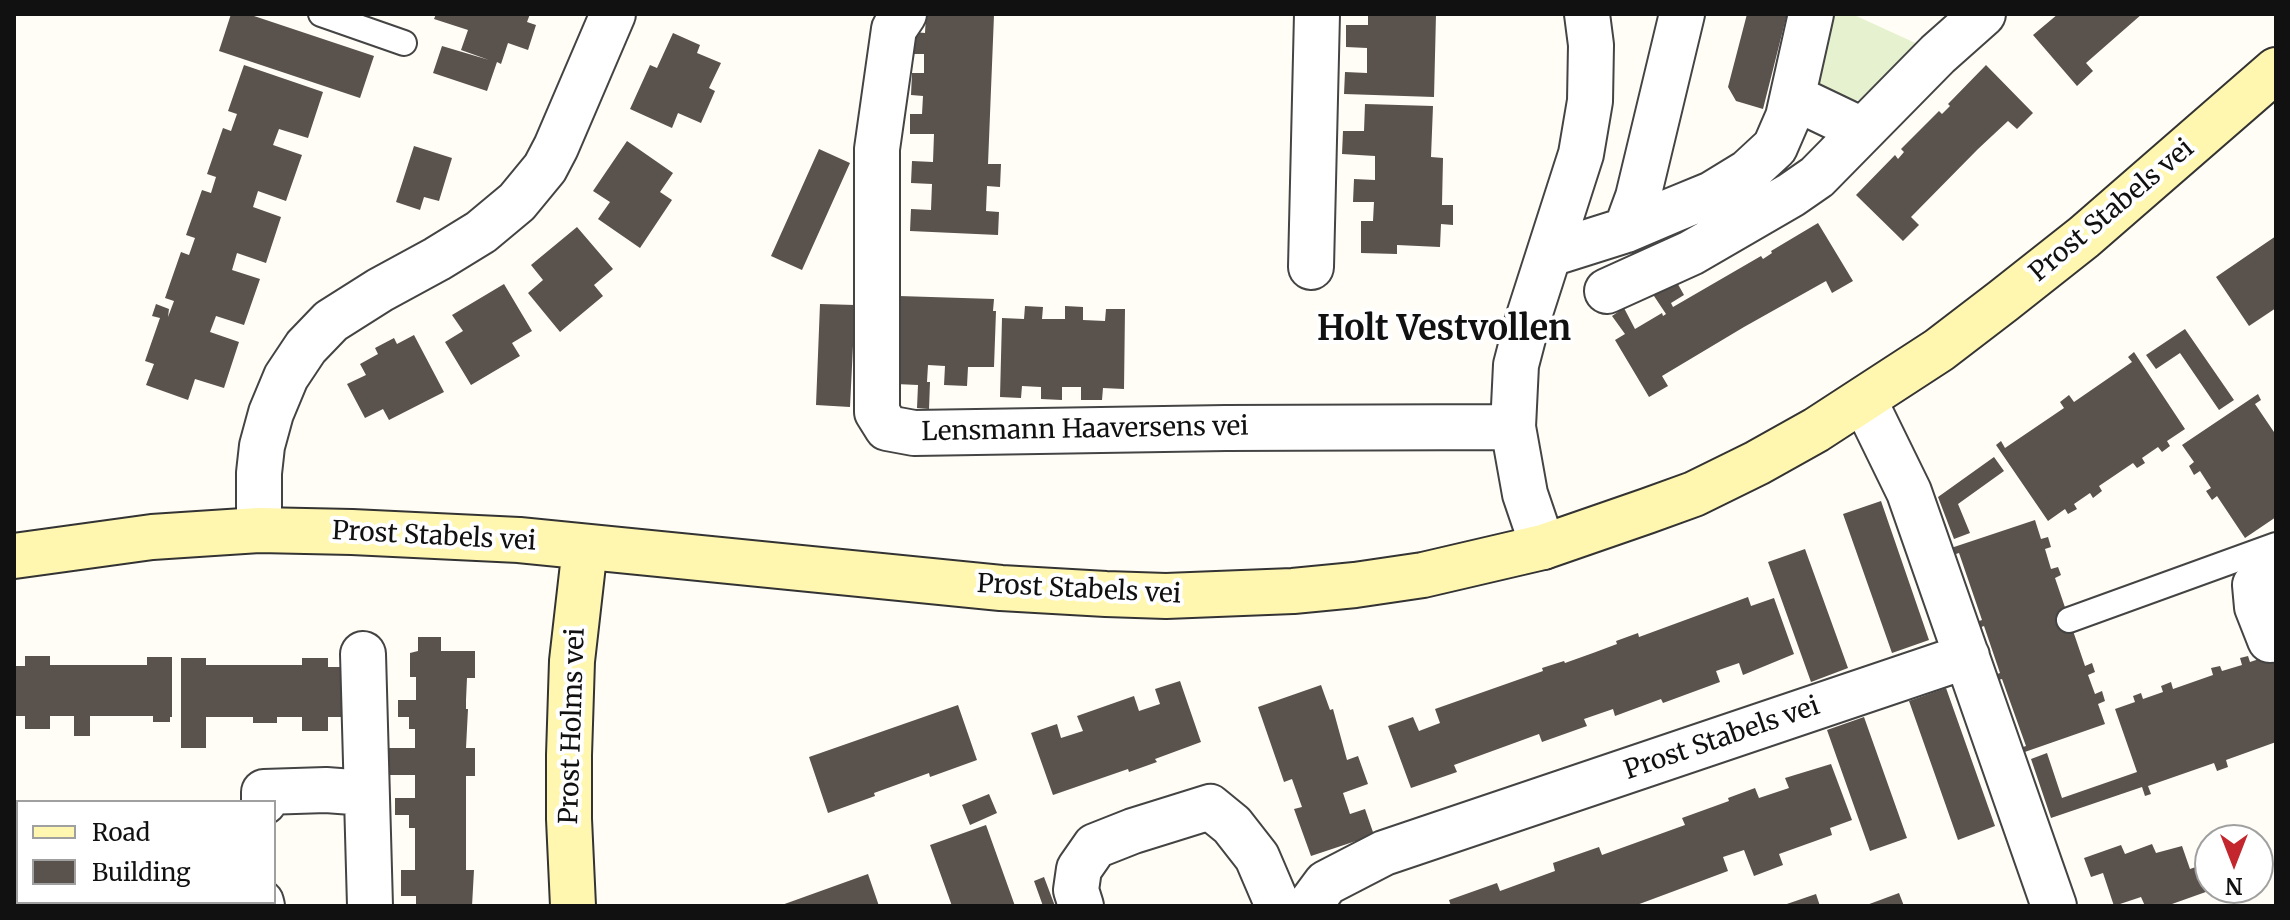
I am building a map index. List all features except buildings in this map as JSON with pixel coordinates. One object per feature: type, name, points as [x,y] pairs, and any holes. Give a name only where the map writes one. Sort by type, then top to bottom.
[{"type":"street","points":[[259,530],[262,446],[286,377],[306,347],[331,321],[481,232],[517,202],[545,168],[556,147],[613,14]]},
{"type":"street","name":"Lensmann Haaversens vei","points":[[904,14],[894,29],[877,149],[877,412],[887,428],[914,433],[1513,427]]},
{"type":"street","points":[[1311,267],[1317,14]]},
{"type":"street","points":[[1543,547],[1525,494],[1513,427],[1516,365],[1581,154],[1590,101],[1591,45],[1587,14]]},
{"type":"street","points":[[1626,230],[1638,197],[1682,14]]},
{"type":"street","points":[[1550,254],[1626,230],[1712,194],[1748,172],[1775,147],[1788,117],[1811,14]]},
{"type":"street","points":[[1607,291],[1691,253],[1817,177],[1938,54],[1983,14]]},
{"type":"street","name":"Prost Stabels vei","points":[[14,556],[152,537],[259,530],[449,536],[720,559],[1001,588],[1166,596],[1293,591],[1423,575],[1543,547],[1694,494],[1757,463],[1864,400],[1939,350],[2038,274],[2276,70]]},
{"type":"street","points":[[1793,97],[1862,130]]},
{"type":"street","points":[[1864,400],[1909,492],[1979,652],[2054,906]]},
{"type":"street","name":"Prost Holms vei","points":[[573,906],[569,833],[572,661],[585,547]]},
{"type":"street","points":[[2254,575],[2257,607],[2270,640]]},
{"type":"street","name":"Prost Stabels vei","points":[[1309,906],[1326,883],[1384,853],[1979,652]]},
{"type":"street","points":[[363,654],[370,906]]},
{"type":"street","points":[[264,800],[264,792],[326,790],[366,793]]},
{"type":"street","points":[[1081,906],[1076,890],[1079,869],[1095,846],[1210,807],[1232,825],[1257,857],[1278,906]]},
{"type":"lane","points":[[321,14],[404,43]]},
{"type":"lane","points":[[2069,620],[2254,575],[2276,545]]},
{"type":"green space","points":[[1832,14],[1852,14],[1922,46],[1871,99],[1843,101],[1819,86]]},
{"type":"district","name":"Holt Vestvollen","points":[[1444,330]]}]
